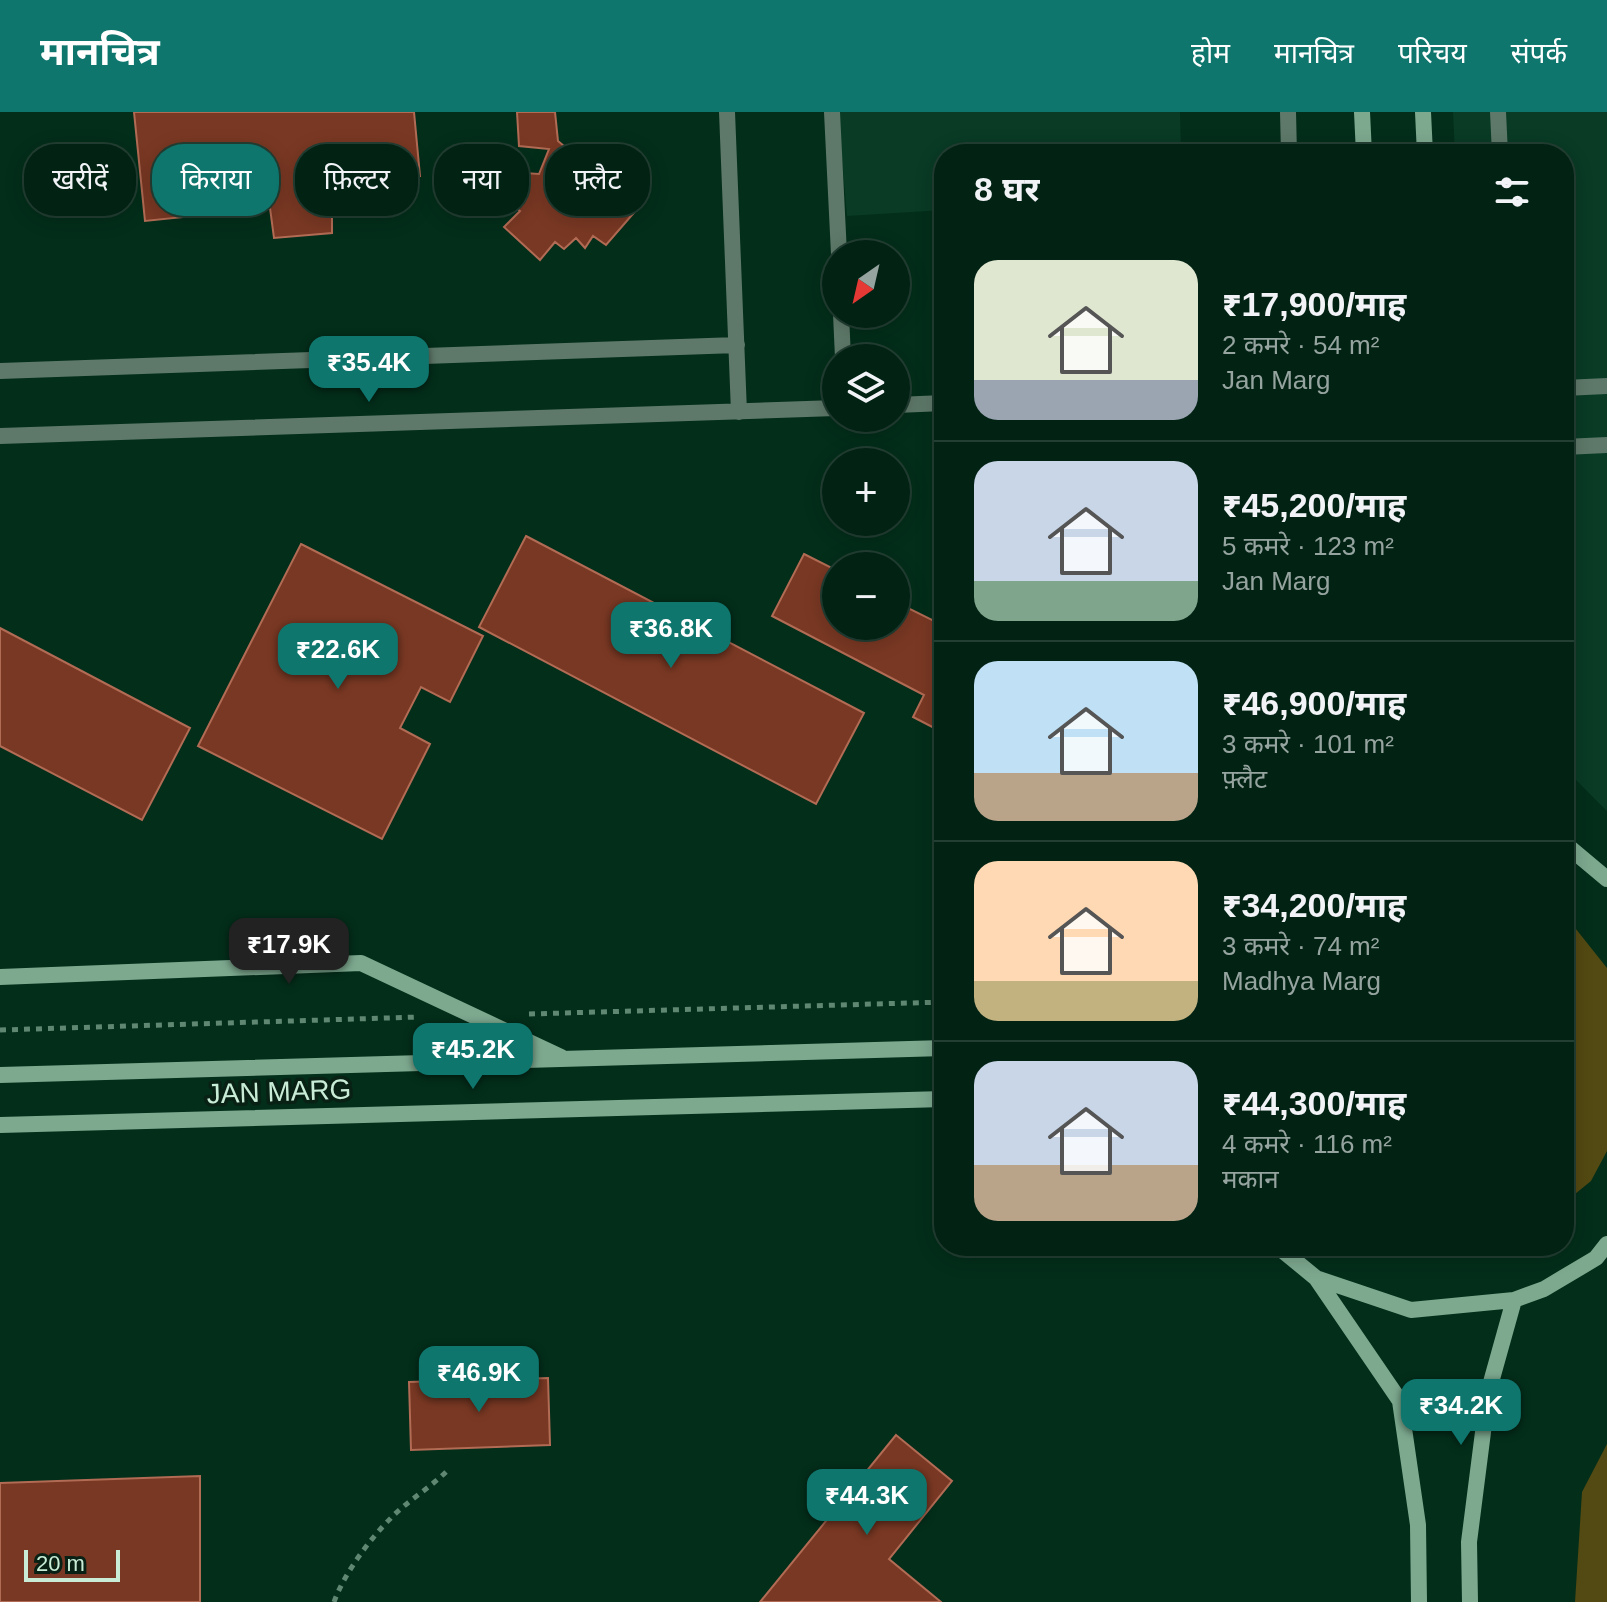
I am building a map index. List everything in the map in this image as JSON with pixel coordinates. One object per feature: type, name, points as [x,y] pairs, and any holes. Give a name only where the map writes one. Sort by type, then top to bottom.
[{"type":"main road","points":[[1362,112],[1364,144]]},
{"type":"main road","points":[[1423,112],[1425,144]]},
{"type":"main road","points":[[1574,851],[1607,879]]},
{"type":"main road","points":[[0,977],[361,963],[566,1059]]},
{"type":"main road","name":"JAN MARG","points":[[0,1075],[934,1048]]},
{"type":"main road","name":"JAN MARG","points":[[0,1125],[934,1099]]},
{"type":"main road","points":[[1316,1278],[1411,1310],[1514,1300],[1544,1289],[1596,1258],[1607,1244]]},
{"type":"main road","points":[[1289,1256],[1316,1278],[1400,1401],[1418,1525],[1419,1602]]},
{"type":"main road","points":[[1470,1602],[1469,1542],[1488,1393],[1514,1300]]},
{"type":"street","points":[[727,112],[739,412]]},
{"type":"street","points":[[832,112],[838,240]]},
{"type":"street","points":[[1288,112],[1289,144]]},
{"type":"street","points":[[1498,112],[1500,144]]},
{"type":"street","points":[[0,371],[737,345]]},
{"type":"street","points":[[1574,388],[1607,386]]},
{"type":"street","points":[[910,404],[934,403]]},
{"type":"street","points":[[0,436],[822,409]]},
{"type":"street","points":[[1574,447],[1607,445]]},
{"type":"path","points":[[334,1602],[361,1557],[391,1518],[426,1492],[448,1470]]},
{"type":"shaded area","points":[[838,112],[1180,112],[1181,144],[934,144],[934,211],[847,216]]},
{"type":"shaded area","points":[[1453,112],[1607,112],[1607,811],[1574,778],[1574,144],[1455,144]]},
{"type":"shaded area","points":[[1574,927],[1607,968],[1607,1151],[1591,1181],[1574,1195]]},
{"type":"shaded area","points":[[1607,1444],[1607,1602],[1575,1602],[1582,1492]]},
{"type":"building","points":[[134,112],[414,112],[417,144],[295,144],[295,216],[332,216],[332,233],[274,238],[271,216],[279,216],[279,144],[152,144],[152,216],[193,216],[145,221]]},
{"type":"building","points":[[517,112],[555,112],[558,141],[562,144],[545,144],[545,149],[519,144]]},
{"type":"building","points":[[545,159],[545,216],[631,216],[606,245],[593,236],[585,248],[576,238],[564,249],[555,242],[540,260],[504,227],[515,216],[529,216],[529,173],[539,174]]},
{"type":"building","points":[[526,536],[864,713],[816,804],[479,627]]},
{"type":"building","points":[[301,544],[483,636],[450,702],[421,687],[400,728],[430,744],[382,839],[198,746]]},
{"type":"building","points":[[804,554],[822,563],[822,640],[910,640],[910,609],[934,621],[934,728],[913,717],[924,695],[772,616]]},
{"type":"building","points":[[0,628],[190,728],[142,820],[0,746]]},
{"type":"building","points":[[548,1378],[550,1445],[411,1450],[409,1382]]},
{"type":"building","points":[[896,1435],[952,1481],[889,1559],[941,1602],[760,1602]]},
{"type":"building","points":[[200,1476],[200,1602],[0,1602],[0,1483]]}]
